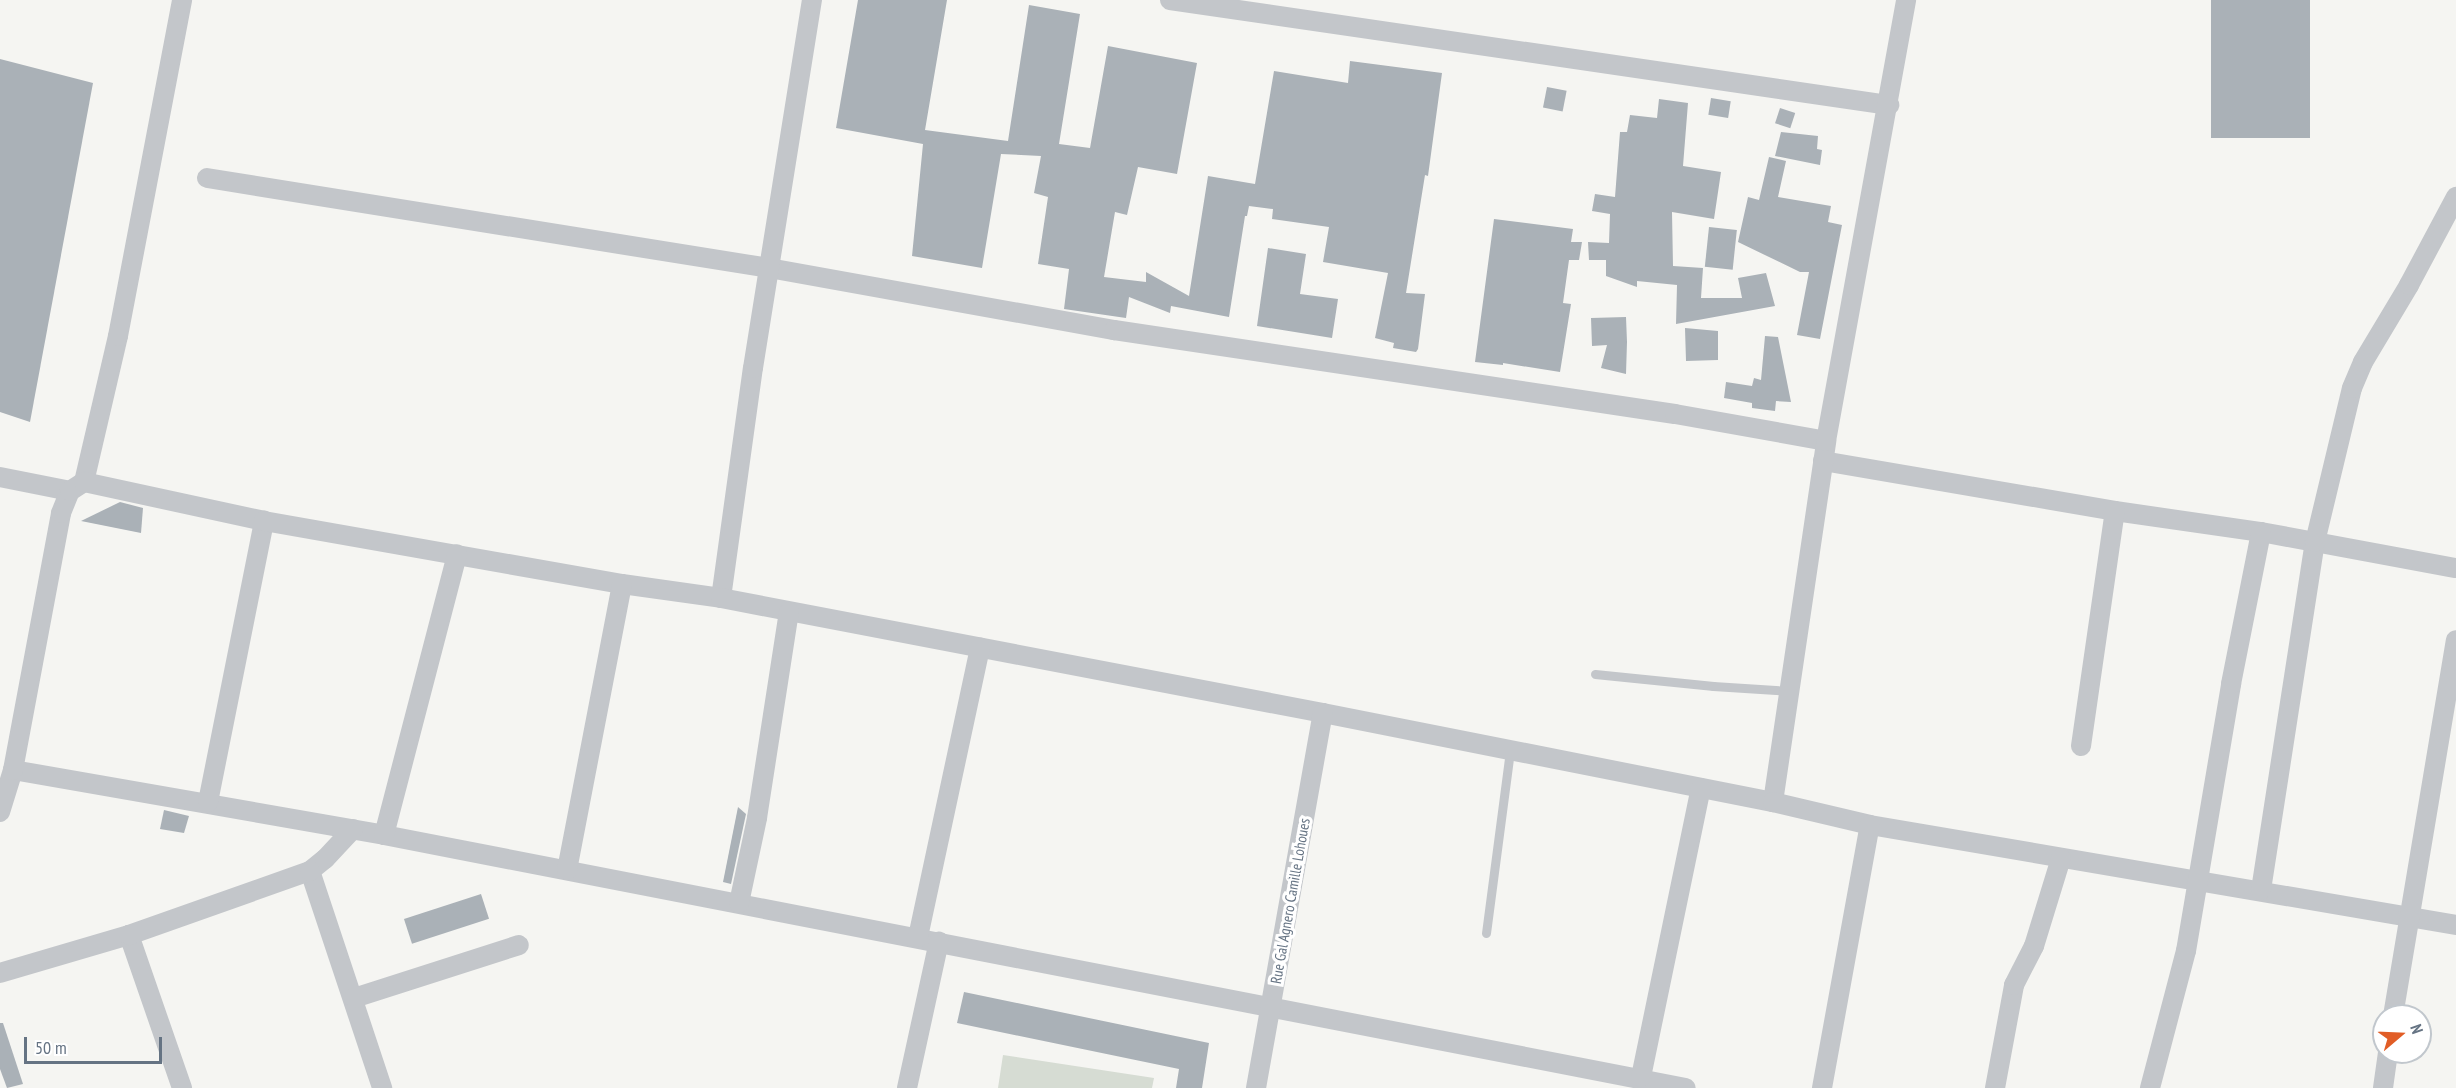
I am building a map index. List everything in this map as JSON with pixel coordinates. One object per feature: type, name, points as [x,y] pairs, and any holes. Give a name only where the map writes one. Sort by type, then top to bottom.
[{"type":"street","points":[[0,812],[13,770],[61,513],[77,486],[118,336],[182,0]]},
{"type":"street","points":[[721,598],[753,368],[812,0]]},
{"type":"street","points":[[1170,0],[1889,105]]},
{"type":"street","points":[[1773,802],[1826,441],[1889,105],[1906,0]]},
{"type":"street","points":[[207,178],[770,268],[1114,330],[1675,414],[1826,441]]},
{"type":"street","points":[[2261,890],[2315,542],[2352,388],[2363,362],[2409,285],[2456,197]]},
{"type":"street","points":[[1823,461],[2115,512],[2261,532],[2456,568]]},
{"type":"street","points":[[0,477],[77,486],[622,584],[721,598],[1323,713],[1773,802],[1870,825],[2196,882],[2261,890],[2411,915],[2456,925]]},
{"type":"street","points":[[2081,746],[2115,512]]},
{"type":"street","points":[[208,802],[264,521]]},
{"type":"street","points":[[2151,1088],[2186,951],[2196,882],[2261,532]]},
{"type":"street","points":[[384,835],[458,554]]},
{"type":"street","points":[[567,870],[622,584]]},
{"type":"street","points":[[739,903],[757,818],[789,612]]},
{"type":"street","points":[[2395,1004],[2456,640]]},
{"type":"street","points":[[918,937],[980,648]]},
{"type":"street","name":"Rue Gal Agnero Camille Lohoues","points":[[1256,1088],[1323,713]]},
{"type":"street","points":[[13,770],[208,802],[384,835],[1641,1077],[1686,1088]]},
{"type":"street","points":[[1641,1077],[1701,788]]},
{"type":"street","points":[[1822,1088],[1870,825]]},
{"type":"street","points":[[0,973],[129,935],[310,871],[334,851],[352,829]]},
{"type":"street","points":[[1995,1088],[2014,985],[2034,945],[2061,858]]},
{"type":"street","points":[[310,871],[382,1088]]},
{"type":"street","points":[[129,935],[182,1088]]},
{"type":"street","points":[[907,1088],[939,941]]},
{"type":"street","points":[[354,998],[519,945]]},
{"type":"street","points":[[2383,1088],[2386,1064]]},
{"type":"lane","points":[[1595,674],[1790,691]]},
{"type":"lane","points":[[1486,933],[1510,750]]},
{"type":"shaded area","points":[[1003,1055],[1154,1078],[1152,1088],[998,1088]]},
{"type":"building","points":[[858,0],[947,0],[925,130],[1008,141],[1029,5],[1080,14],[1059,144],[1090,148],[1108,46],[1197,63],[1177,174],[1138,167],[1127,215],[1115,212],[1104,277],[1146,282],[1146,272],[1189,296],[1208,176],[1255,184],[1274,71],[1348,83],[1350,61],[1442,73],[1428,176],[1425,175],[1406,293],[1425,294],[1418,349],[1416,352],[1393,348],[1394,343],[1375,338],[1388,273],[1323,262],[1329,227],[1272,219],[1273,209],[1249,206],[1247,216],[1245,216],[1229,317],[1171,306],[1170,313],[1129,297],[1126,318],[1064,309],[1069,269],[1038,264],[1048,197],[1034,193],[1041,156],[1001,154],[982,268],[912,256],[923,144],[836,128]]},
{"type":"building","points":[[2211,0],[2310,0],[2310,138],[2211,138]]},
{"type":"building","points":[[0,59],[93,83],[30,422],[0,412]]},
{"type":"building","points":[[1547,87],[1567,91],[1563,111],[1543,108]]},
{"type":"building","points":[[1711,98],[1731,101],[1728,118],[1708,115]]},
{"type":"building","points":[[1659,99],[1688,103],[1683,166],[1721,172],[1714,219],[1672,212],[1673,266],[1703,268],[1701,298],[1742,298],[1738,278],[1766,273],[1775,306],[1676,324],[1677,285],[1637,281],[1637,287],[1606,276],[1606,260],[1589,260],[1588,242],[1609,243],[1610,214],[1592,211],[1595,194],[1615,197],[1620,132],[1627,132],[1630,115],[1657,118]]},
{"type":"building","points":[[1780,108],[1795,113],[1790,128],[1775,123]]},
{"type":"building","points":[[1781,132],[1818,136],[1817,149],[1822,150],[1820,165],[1775,156]]},
{"type":"building","points":[[1769,157],[1786,161],[1778,197],[1831,206],[1828,222],[1842,225],[1820,339],[1797,335],[1809,272],[1800,272],[1738,242],[1748,197],[1759,200]]},
{"type":"building","points":[[1494,219],[1573,229],[1571,242],[1582,242],[1579,260],[1569,260],[1563,303],[1571,304],[1560,372],[1503,363],[1503,365],[1475,362]]},
{"type":"building","points":[[1709,227],[1737,230],[1733,270],[1705,267]]},
{"type":"building","points":[[1268,248],[1306,254],[1300,294],[1338,299],[1332,338],[1257,326]]},
{"type":"building","points":[[1626,317],[1626,374],[1601,368],[1607,345],[1592,346],[1591,318]]},
{"type":"building","points":[[1685,328],[1718,331],[1718,360],[1686,361]]},
{"type":"building","points":[[1765,336],[1778,337],[1791,402],[1776,401],[1775,411],[1752,408],[1752,403],[1724,398],[1726,382],[1752,386],[1754,378],[1761,380]]},
{"type":"building","points":[[120,502],[143,508],[141,533],[81,521]]},
{"type":"building","points":[[738,807],[746,814],[731,884],[723,882]]},
{"type":"building","points":[[164,810],[189,816],[184,833],[160,829]]},
{"type":"building","points":[[481,894],[489,919],[412,944],[404,919]]},
{"type":"building","points":[[964,992],[1209,1043],[1202,1088],[1176,1088],[1179,1069],[957,1023]]},
{"type":"building","points":[[0,1023],[3,1023],[23,1084],[7,1088],[0,1069]]}]
